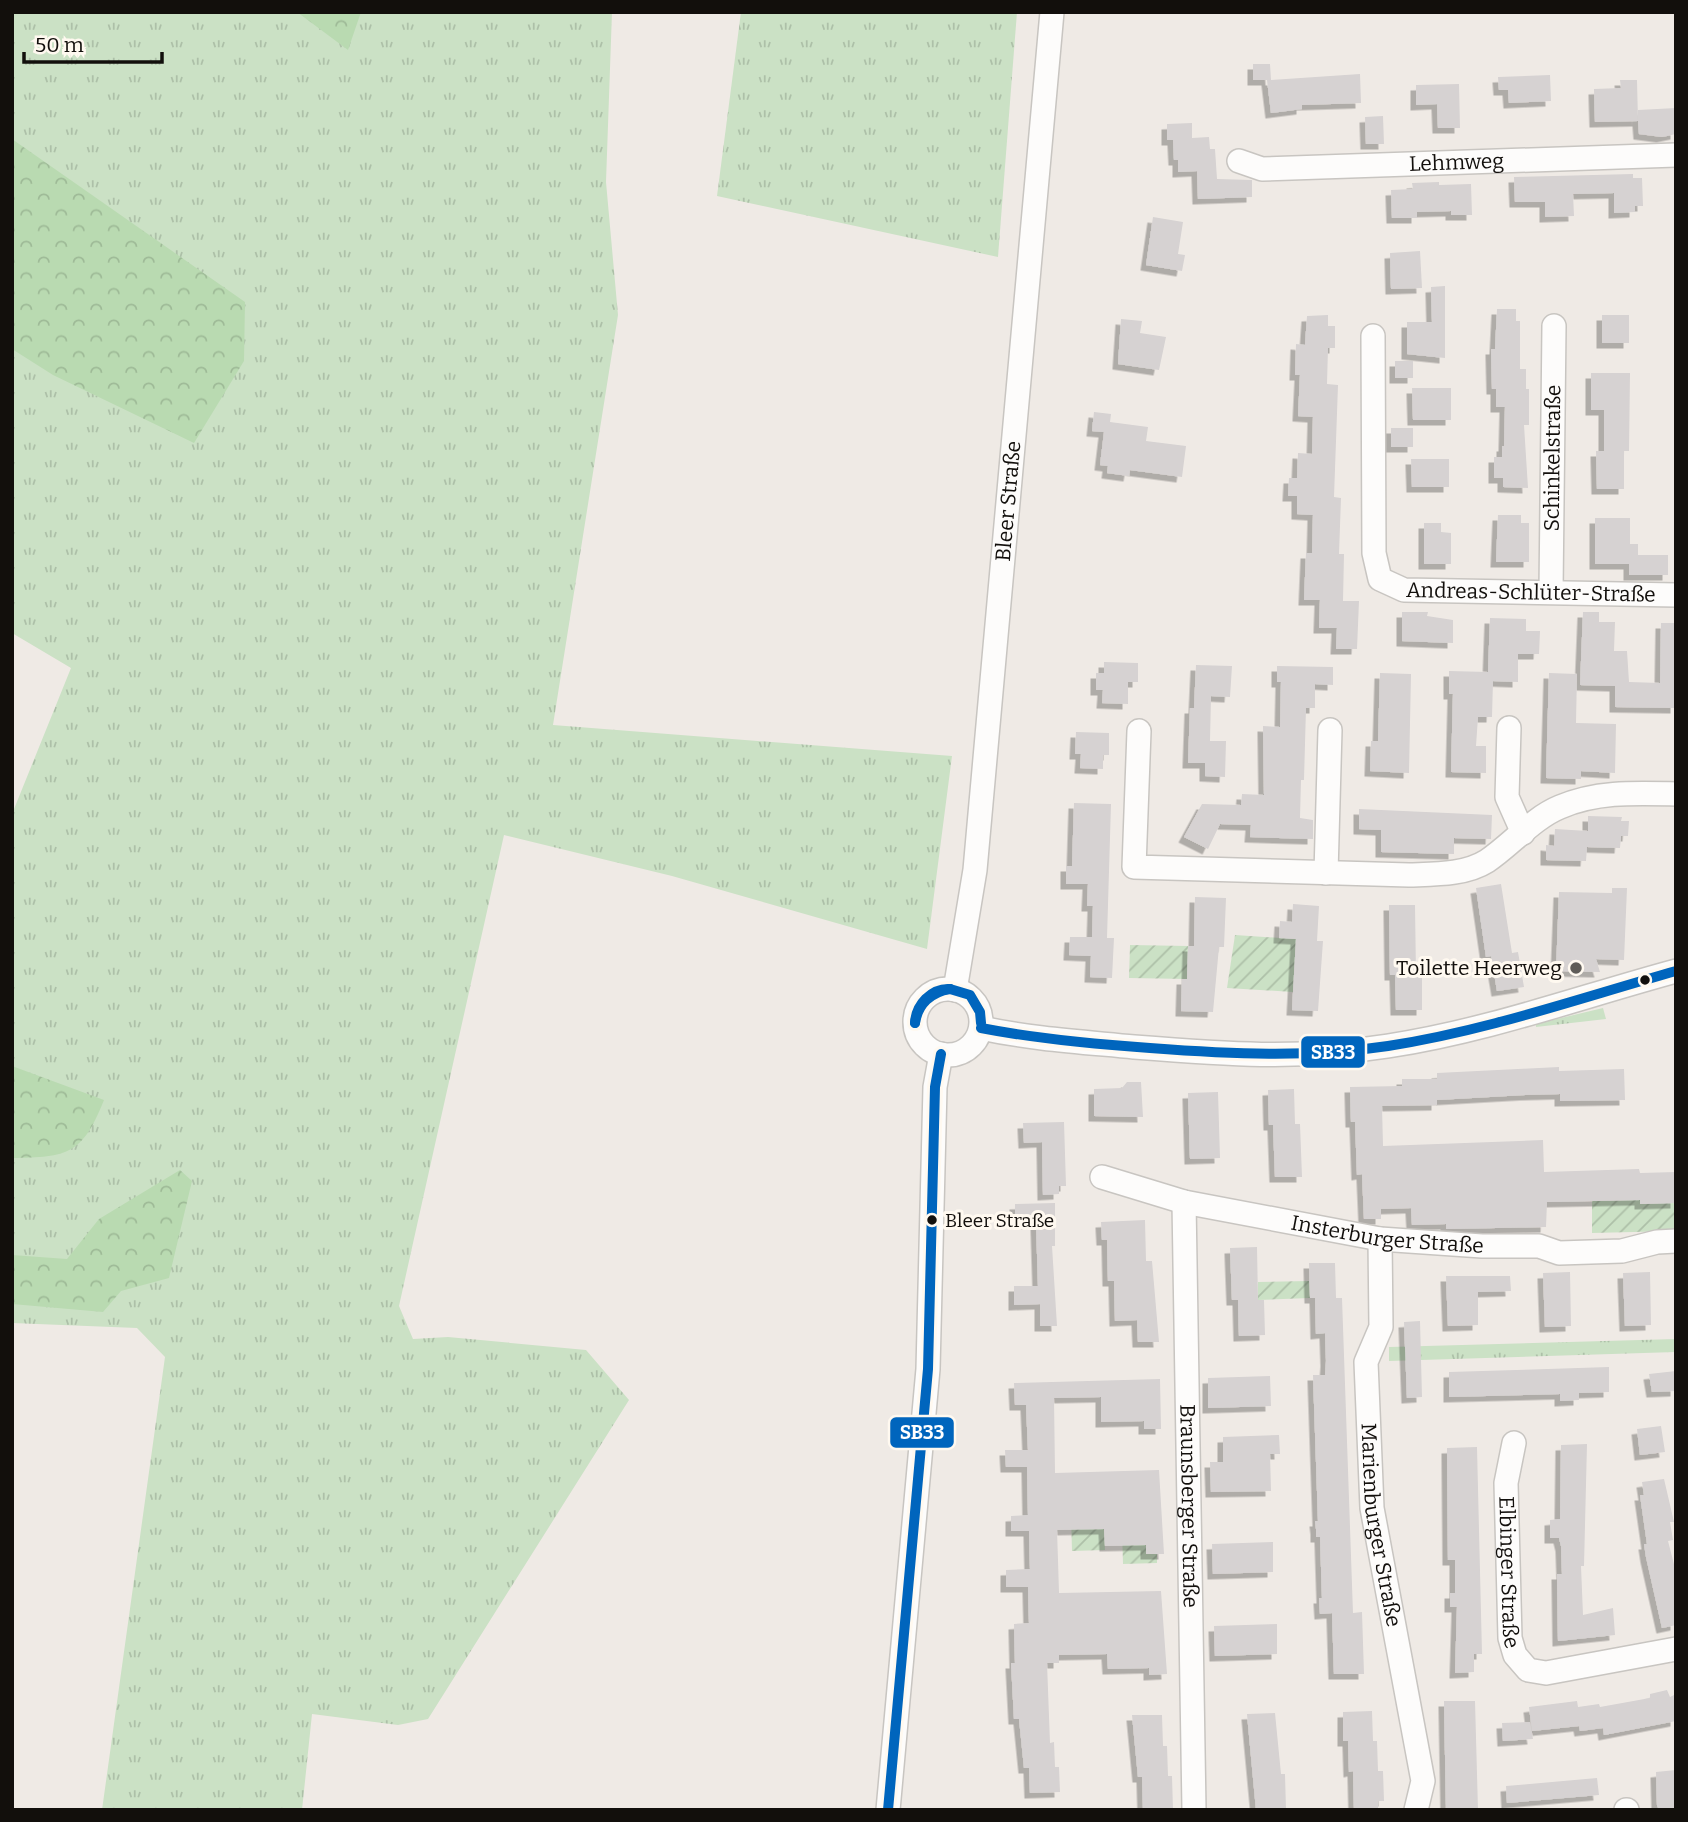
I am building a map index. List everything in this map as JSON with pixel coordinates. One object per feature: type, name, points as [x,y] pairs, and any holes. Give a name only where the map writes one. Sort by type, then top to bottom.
[{"type":"street","name":"Bleer Straße","points":[[955,989],[977,856],[1052,12]]},
{"type":"street","name":"Lehmweg","points":[[1239,161],[1262,169],[1676,155]]},
{"type":"street","name":"Schinkelstraße","points":[[1551,591],[1555,326]]},
{"type":"street","name":"Andreas-Schlüter-Straße","points":[[1373,336],[1374,553],[1380,579],[1405,590],[1676,595]]},
{"type":"street","points":[[1508,728],[1507,797],[1523,833]]},
{"type":"street","points":[[1326,873],[1330,730]]},
{"type":"street","points":[[1139,732],[1134,867],[1326,873],[1451,873],[1485,863],[1557,808],[1584,799],[1626,792],[1676,794]]},
{"type":"street","points":[[981,1028],[1074,1042],[1234,1055],[1314,1055],[1389,1046],[1449,1034],[1522,1017],[1676,971]]},
{"type":"street","points":[[955,989],[976,1003],[981,1028],[975,1042],[964,1052],[941,1055],[932,1051],[919,1038],[916,1029],[917,1010],[921,1002],[936,991],[955,989]]},
{"type":"street","points":[[888,1810],[928,1369],[935,1087],[941,1055]]},
{"type":"street","name":"Insterburger Straße","points":[[1102,1177],[1184,1202],[1380,1239],[1482,1246],[1539,1246],[1559,1252],[1622,1251],[1657,1242],[1676,1241]]},
{"type":"street","name":"Braunsberger Straße","points":[[1184,1202],[1194,1810]]},
{"type":"street","name":"Marienburger Straße","points":[[1380,1239],[1381,1327],[1366,1362],[1372,1508],[1423,1781],[1416,1810]]},
{"type":"street","name":"Elbinger Straße","points":[[1514,1443],[1506,1483],[1510,1637],[1515,1655],[1528,1670],[1546,1673],[1676,1649]]},
{"type":"green space","points":[[12,12],[612,12],[606,182],[618,315],[553,725],[952,756],[927,949],[672,876],[504,835],[399,1306],[413,1339],[448,1337],[586,1350],[629,1400],[428,1719],[398,1725],[312,1714],[302,1810],[102,1810],[165,1357],[137,1328],[12,1323],[12,814],[71,668],[12,633]]},
{"type":"green space","points":[[297,12],[361,12],[348,50]]},
{"type":"green space","points":[[741,12],[1017,12],[998,257],[717,196]]},
{"type":"green space","points":[[12,139],[245,302],[244,361],[194,443],[53,375],[12,349]]},
{"type":"green space","points":[[1235,935],[1296,939],[1293,992],[1227,988]]},
{"type":"green space","points":[[1130,945],[1188,946],[1187,979],[1129,978]]},
{"type":"green space","points":[[1603,1008],[1606,1019],[1536,1027],[1536,1024]]},
{"type":"green space","points":[[12,1066],[104,1100],[80,1142],[60,1154],[12,1158]]},
{"type":"green space","points":[[180,1170],[192,1181],[169,1278],[121,1291],[103,1312],[12,1304],[12,1255],[67,1259],[99,1219]]},
{"type":"green space","points":[[1640,1200],[1641,1204],[1676,1203],[1676,1231],[1592,1233],[1592,1201]]},
{"type":"green space","points":[[1309,1281],[1310,1298],[1258,1300],[1258,1282]]},
{"type":"green space","points":[[1676,1339],[1676,1352],[1389,1361],[1389,1347]]},
{"type":"green space","points":[[1071,1514],[1104,1529],[1105,1550],[1072,1551]]},
{"type":"green space","points":[[1146,1529],[1157,1554],[1157,1563],[1123,1564],[1122,1530]]},
{"type":"building","points":[[1253,64],[1270,64],[1271,80],[1360,74],[1361,103],[1302,105],[1302,109],[1271,113],[1267,80],[1253,80]]},
{"type":"building","points":[[1550,75],[1551,101],[1509,103],[1508,90],[1499,90],[1498,77]]},
{"type":"building","points":[[1620,80],[1637,80],[1638,121],[1595,122],[1594,89],[1621,88]]},
{"type":"building","points":[[1459,84],[1460,128],[1438,128],[1437,104],[1416,105],[1416,85]]},
{"type":"building","points":[[1676,108],[1676,134],[1662,137],[1639,134],[1638,110]]},
{"type":"building","points":[[1383,116],[1384,144],[1366,144],[1365,117]]},
{"type":"building","points":[[1192,123],[1192,138],[1209,137],[1210,149],[1215,149],[1217,179],[1252,180],[1252,197],[1198,199],[1197,171],[1178,172],[1173,140],[1167,140],[1167,124]]},
{"type":"building","points":[[1633,174],[1633,178],[1642,178],[1643,206],[1635,206],[1635,212],[1614,213],[1614,193],[1573,194],[1574,216],[1545,217],[1545,202],[1515,202],[1514,177]]},
{"type":"building","points":[[1439,182],[1439,185],[1471,184],[1472,215],[1451,215],[1451,211],[1417,212],[1417,218],[1392,218],[1391,190],[1413,189],[1412,183]]},
{"type":"building","points":[[1153,217],[1183,222],[1178,254],[1185,255],[1182,271],[1146,265]]},
{"type":"building","points":[[1420,251],[1422,288],[1391,289],[1390,253]]},
{"type":"building","points":[[1445,286],[1445,358],[1407,354],[1407,322],[1432,322],[1431,287]]},
{"type":"building","points":[[1497,309],[1516,309],[1516,321],[1520,321],[1520,369],[1526,369],[1526,389],[1529,389],[1529,425],[1524,425],[1528,488],[1503,487],[1503,478],[1494,478],[1494,457],[1502,457],[1504,446],[1505,407],[1496,407],[1496,389],[1492,389],[1491,349],[1495,349]]},
{"type":"building","points":[[1328,315],[1328,326],[1335,326],[1335,348],[1328,348],[1327,384],[1338,385],[1334,497],[1341,498],[1339,554],[1344,554],[1343,601],[1359,601],[1357,649],[1336,649],[1337,628],[1319,628],[1320,600],[1304,600],[1306,553],[1312,553],[1313,515],[1297,514],[1297,496],[1288,496],[1289,478],[1297,478],[1298,453],[1312,454],[1313,417],[1298,416],[1300,375],[1295,375],[1296,344],[1305,345],[1307,316]]},
{"type":"building","points":[[1602,315],[1629,315],[1629,343],[1602,343]]},
{"type":"building","points":[[1121,319],[1142,321],[1140,333],[1166,337],[1159,370],[1118,364]]},
{"type":"building","points":[[1395,361],[1413,361],[1413,378],[1395,378]]},
{"type":"building","points":[[1591,373],[1630,373],[1629,451],[1624,451],[1624,489],[1597,489],[1596,451],[1604,451],[1604,410],[1591,410]]},
{"type":"building","points":[[1412,388],[1451,388],[1451,420],[1413,420]]},
{"type":"building","points":[[1094,412],[1111,414],[1110,422],[1148,427],[1146,441],[1186,446],[1182,477],[1130,470],[1129,476],[1107,473],[1108,466],[1100,465],[1104,432],[1092,431]]},
{"type":"building","points":[[1391,428],[1413,428],[1413,447],[1391,447]]},
{"type":"building","points":[[1411,459],[1449,459],[1449,487],[1412,487]]},
{"type":"building","points":[[1498,515],[1521,515],[1521,523],[1529,523],[1529,562],[1496,562]]},
{"type":"building","points":[[1595,518],[1630,518],[1630,544],[1638,544],[1638,555],[1668,555],[1668,575],[1629,575],[1629,564],[1595,564]]},
{"type":"building","points":[[1424,523],[1441,523],[1441,532],[1451,533],[1451,564],[1424,564]]},
{"type":"building","points":[[1402,612],[1428,612],[1427,616],[1453,620],[1453,643],[1402,641]]},
{"type":"building","points":[[1583,612],[1599,612],[1599,622],[1615,622],[1614,651],[1627,651],[1629,682],[1660,683],[1661,623],[1676,623],[1676,708],[1615,707],[1615,686],[1580,685]]},
{"type":"building","points":[[1490,618],[1526,619],[1526,631],[1540,631],[1539,654],[1518,654],[1518,682],[1493,681],[1492,717],[1478,717],[1476,746],[1486,746],[1486,773],[1451,772],[1453,694],[1449,694],[1449,671],[1488,672]]},
{"type":"building","points":[[1104,662],[1138,663],[1138,682],[1128,682],[1128,704],[1102,703],[1103,690],[1096,690],[1096,673],[1104,673]]},
{"type":"building","points":[[1196,665],[1232,666],[1230,697],[1211,696],[1210,741],[1226,741],[1225,777],[1205,776],[1205,763],[1188,763],[1190,708],[1194,708]]},
{"type":"building","points":[[1277,666],[1333,667],[1333,685],[1315,684],[1315,708],[1306,708],[1300,818],[1313,820],[1313,839],[1250,837],[1251,825],[1220,824],[1208,849],[1184,837],[1202,804],[1241,805],[1242,794],[1264,795],[1263,726],[1280,727],[1281,682],[1277,682]]},
{"type":"building","points":[[1380,673],[1411,674],[1409,773],[1370,771],[1371,741],[1378,741]]},
{"type":"building","points":[[1549,673],[1577,674],[1576,723],[1616,724],[1615,773],[1581,771],[1581,779],[1546,778]]},
{"type":"building","points":[[1076,732],[1109,733],[1109,755],[1103,755],[1103,769],[1080,768],[1081,754],[1075,754]]},
{"type":"building","points":[[1074,803],[1111,804],[1107,938],[1114,938],[1112,978],[1090,977],[1091,956],[1069,955],[1070,937],[1092,937],[1093,906],[1087,906],[1088,884],[1066,884],[1066,866],[1072,866]]},
{"type":"building","points":[[1359,809],[1492,815],[1491,839],[1454,838],[1454,854],[1381,852],[1381,830],[1359,829]]},
{"type":"building","points":[[1588,816],[1622,817],[1621,821],[1629,821],[1628,836],[1621,836],[1620,848],[1587,847],[1586,861],[1546,860],[1546,845],[1554,846],[1555,829],[1588,831]]},
{"type":"building","points":[[1501,884],[1512,953],[1518,952],[1524,987],[1497,991],[1491,956],[1486,957],[1476,888]]},
{"type":"building","points":[[1612,888],[1627,888],[1624,960],[1596,959],[1600,972],[1556,971],[1559,892],[1612,893]]},
{"type":"building","points":[[1195,897],[1226,898],[1224,947],[1219,947],[1213,1012],[1181,1011],[1182,979],[1187,979],[1188,946],[1194,946]]},
{"type":"building","points":[[1293,904],[1319,906],[1317,941],[1323,941],[1318,1011],[1292,1010],[1296,939],[1279,938],[1280,921],[1292,922]]},
{"type":"building","points":[[1389,905],[1415,905],[1416,975],[1422,975],[1422,1010],[1396,1010],[1395,975],[1390,975]]},
{"type":"building","points":[[1559,1067],[1559,1071],[1624,1069],[1625,1100],[1560,1101],[1560,1094],[1437,1100],[1437,1105],[1382,1106],[1383,1146],[1543,1140],[1544,1172],[1639,1169],[1640,1173],[1676,1172],[1676,1203],[1640,1204],[1640,1200],[1547,1202],[1546,1227],[1446,1229],[1446,1224],[1412,1225],[1411,1208],[1381,1209],[1381,1219],[1364,1219],[1362,1174],[1357,1175],[1355,1122],[1351,1122],[1350,1087],[1402,1086],[1402,1079],[1437,1079],[1437,1073]]},
{"type":"building","points":[[1127,1082],[1141,1082],[1143,1117],[1094,1116],[1094,1089],[1122,1088]]},
{"type":"building","points":[[1294,1089],[1295,1124],[1300,1124],[1302,1177],[1275,1177],[1273,1125],[1269,1125],[1268,1090]]},
{"type":"building","points":[[1218,1092],[1220,1158],[1190,1159],[1188,1093]]},
{"type":"building","points":[[1064,1122],[1066,1186],[1059,1186],[1059,1194],[1043,1195],[1042,1142],[1024,1143],[1023,1123]]},
{"type":"building","points":[[1055,1203],[1055,1246],[1052,1246],[1057,1326],[1040,1326],[1040,1304],[1014,1305],[1014,1286],[1038,1286],[1036,1223],[1015,1224],[1015,1204]]},
{"type":"building","points":[[1145,1220],[1146,1261],[1152,1261],[1159,1342],[1138,1342],[1137,1320],[1115,1321],[1114,1281],[1108,1281],[1107,1240],[1102,1240],[1101,1222]]},
{"type":"building","points":[[1257,1247],[1258,1300],[1264,1300],[1265,1335],[1239,1336],[1238,1300],[1232,1300],[1230,1248]]},
{"type":"building","points":[[1309,1263],[1335,1263],[1336,1298],[1342,1298],[1353,1613],[1362,1612],[1364,1674],[1334,1674],[1332,1613],[1320,1614],[1319,1598],[1322,1598],[1320,1537],[1316,1537],[1315,1521],[1318,1521],[1313,1375],[1325,1375],[1326,1361],[1325,1333],[1316,1334],[1315,1298],[1310,1298]]},
{"type":"building","points":[[1570,1272],[1571,1326],[1545,1327],[1543,1273]]},
{"type":"building","points":[[1650,1272],[1651,1325],[1625,1326],[1623,1273]]},
{"type":"building","points":[[1446,1276],[1510,1276],[1511,1291],[1478,1292],[1478,1325],[1448,1326]]},
{"type":"building","points":[[1420,1321],[1422,1397],[1407,1398],[1404,1322]]},
{"type":"building","points":[[1609,1367],[1609,1392],[1579,1393],[1579,1400],[1560,1401],[1560,1394],[1449,1397],[1449,1372]]},
{"type":"building","points":[[1676,1371],[1676,1391],[1652,1392],[1649,1374]]},
{"type":"building","points":[[1270,1376],[1271,1406],[1208,1408],[1208,1378]]},
{"type":"building","points":[[1160,1379],[1161,1429],[1144,1429],[1144,1421],[1101,1422],[1101,1397],[1054,1398],[1055,1473],[1159,1470],[1164,1554],[1146,1554],[1146,1545],[1105,1546],[1104,1529],[1057,1530],[1059,1593],[1161,1591],[1167,1674],[1149,1675],[1149,1668],[1108,1669],[1107,1654],[1059,1655],[1059,1663],[1047,1663],[1050,1743],[1054,1742],[1060,1792],[1030,1793],[1029,1768],[1024,1768],[1019,1719],[1014,1719],[1011,1663],[1015,1663],[1014,1624],[1029,1623],[1028,1587],[1006,1587],[1006,1570],[1030,1569],[1029,1531],[1011,1531],[1011,1516],[1028,1515],[1027,1467],[1006,1467],[1005,1450],[1028,1450],[1026,1405],[1015,1405],[1014,1383]]},
{"type":"building","points":[[1661,1426],[1665,1452],[1640,1455],[1637,1429]]},
{"type":"building","points":[[1279,1435],[1280,1454],[1270,1454],[1271,1491],[1211,1492],[1210,1462],[1223,1462],[1223,1437]]},
{"type":"building","points":[[1587,1444],[1584,1566],[1581,1566],[1583,1615],[1613,1608],[1615,1635],[1558,1641],[1557,1574],[1562,1574],[1561,1546],[1559,1538],[1550,1538],[1550,1520],[1560,1519],[1561,1445]]},
{"type":"building","points":[[1477,1447],[1482,1654],[1474,1654],[1474,1672],[1455,1673],[1457,1607],[1450,1607],[1450,1593],[1455,1593],[1455,1560],[1448,1560],[1447,1448]]},
{"type":"building","points":[[1664,1479],[1674,1522],[1670,1522],[1673,1540],[1668,1541],[1676,1572],[1676,1625],[1662,1628],[1646,1557],[1644,1544],[1647,1544],[1640,1495],[1644,1495],[1642,1482]]},
{"type":"building","points":[[1273,1542],[1273,1572],[1213,1574],[1212,1544]]},
{"type":"building","points":[[1277,1624],[1277,1654],[1215,1656],[1214,1626]]},
{"type":"building","points":[[1667,1690],[1670,1697],[1676,1694],[1676,1721],[1604,1735],[1603,1728],[1580,1731],[1579,1726],[1532,1731],[1529,1707],[1577,1701],[1578,1707],[1599,1704],[1600,1707],[1650,1698],[1650,1694]]},
{"type":"building","points":[[1444,1701],[1475,1701],[1478,1810],[1446,1810]]},
{"type":"building","points":[[1372,1711],[1378,1771],[1383,1771],[1384,1801],[1378,1801],[1378,1810],[1354,1810],[1353,1771],[1349,1772],[1348,1741],[1343,1741],[1343,1712]]},
{"type":"building","points":[[1275,1713],[1281,1774],[1285,1774],[1286,1810],[1256,1810],[1247,1714]]},
{"type":"building","points":[[1132,1715],[1162,1715],[1163,1746],[1167,1746],[1168,1776],[1172,1776],[1173,1810],[1143,1810],[1142,1777],[1138,1777]]},
{"type":"building","points":[[1530,1722],[1533,1739],[1503,1741],[1502,1723]]},
{"type":"building","points":[[1676,1770],[1676,1810],[1660,1810],[1657,1806],[1656,1772]]},
{"type":"building","points":[[1597,1778],[1599,1795],[1507,1803],[1506,1786]]},
{"type":"transit line","name":"SB33","points":[[981,1028],[1065,1041],[1180,1050],[1269,1054],[1358,1050],[1461,1032],[1676,971]]},
{"type":"transit line","name":"SB33","points":[[915,1023],[918,1010],[926,999],[937,991],[950,989]]},
{"type":"transit line","name":"SB33","points":[[915,1023],[926,1000],[950,989]]},
{"type":"transit line","name":"SB33","points":[[950,989],[970,995],[980,1012],[981,1023]]},
{"type":"transit line","name":"SB33","points":[[888,1810],[928,1369],[935,1087],[941,1054]]},
{"type":"place","name":"Toilette Heerweg","points":[[1576,968]]},
{"type":"place","name":"Bleer Straße","points":[[932,1220]]}]
